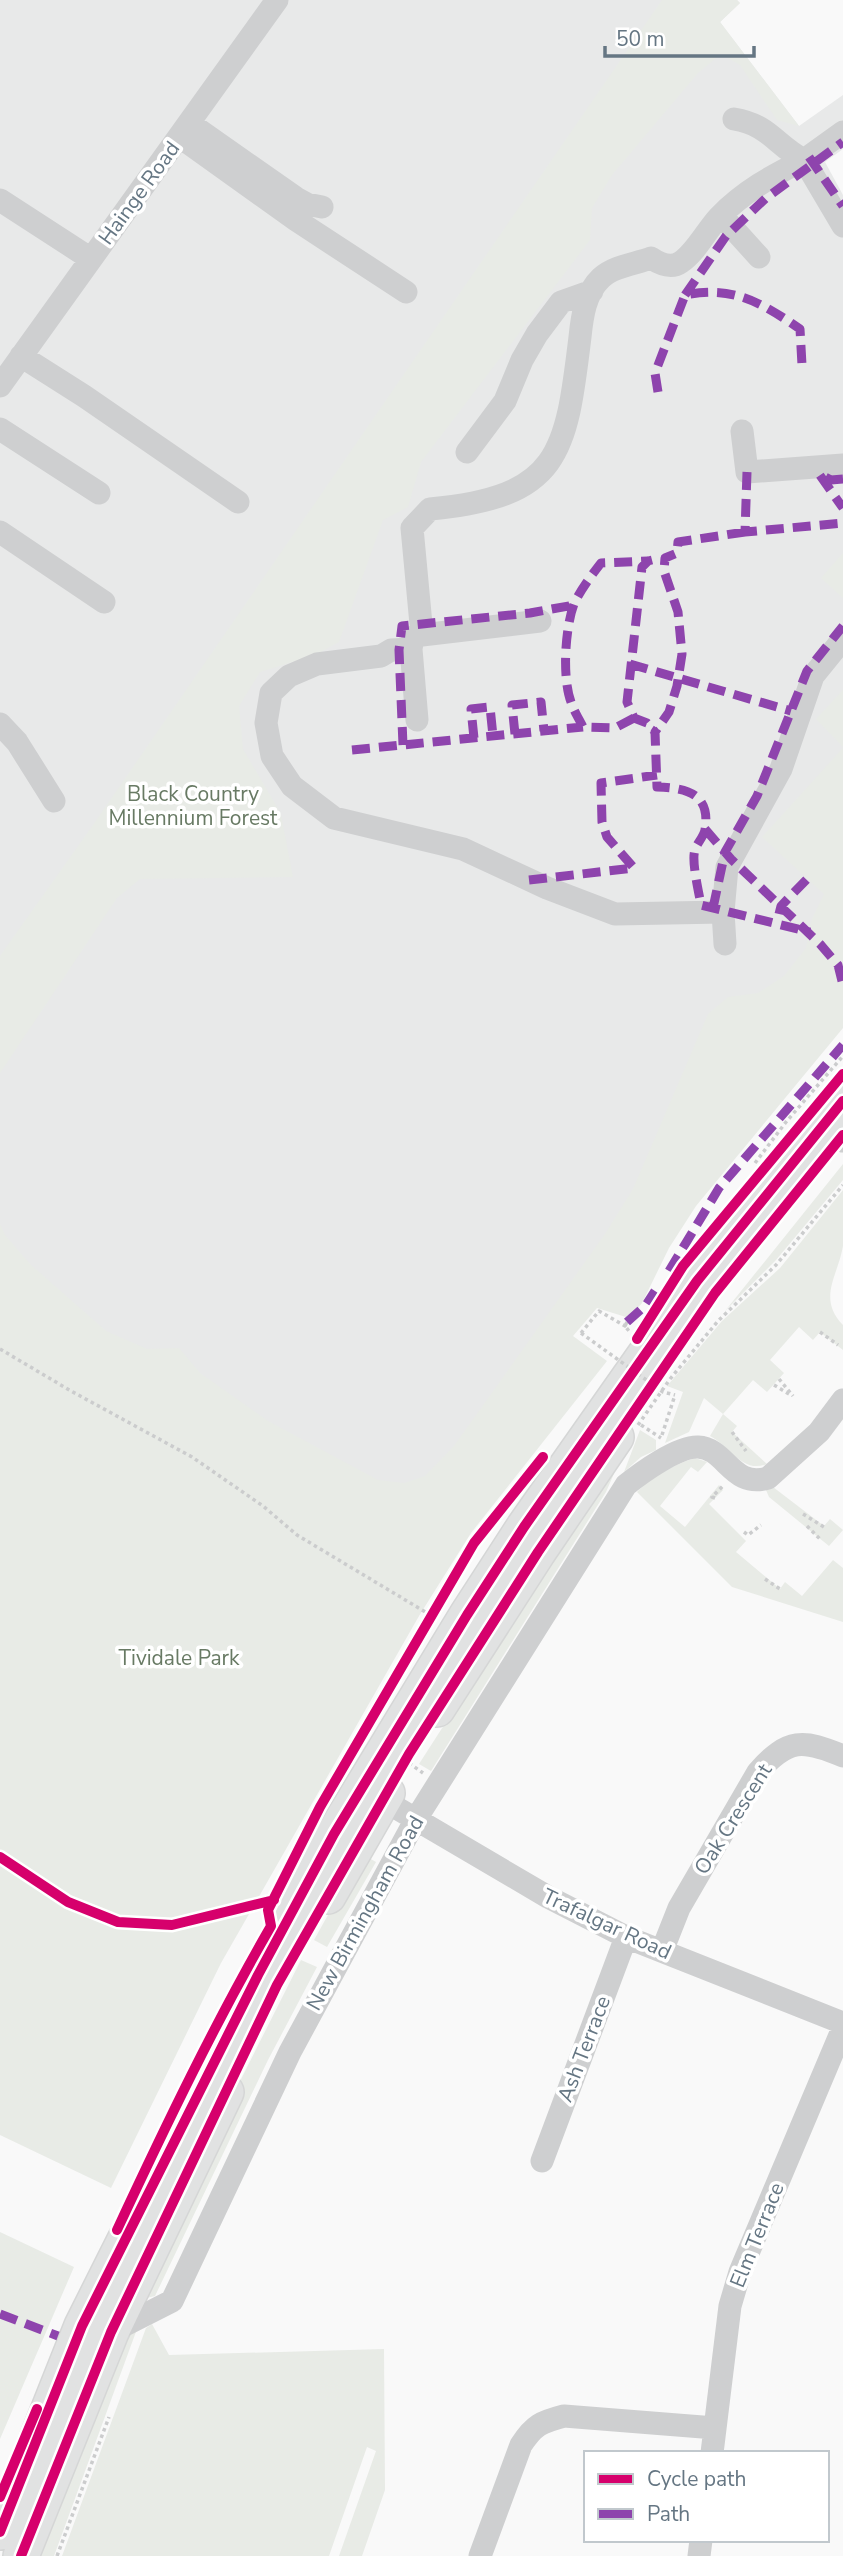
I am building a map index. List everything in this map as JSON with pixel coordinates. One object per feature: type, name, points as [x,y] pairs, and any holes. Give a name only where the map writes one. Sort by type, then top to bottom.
[{"type":"highway","name":"New Birmingham Road","points":[[21,2556],[111,2332],[277,1985],[372,1794],[467,1615],[524,1527],[697,1281],[831,1101]]},
{"type":"highway","name":"New Birmingham Road","points":[[0,2532],[82,2326],[258,1975],[372,1794],[422,1734],[538,1552],[708,1304],[842,1138]]},
{"type":"street","name":"Hainge Road","points":[[0,386],[277,0]]},
{"type":"street","points":[[734,120],[766,129],[788,152],[804,160],[843,226]]},
{"type":"street","points":[[184,130],[296,198],[322,207]]},
{"type":"street","points":[[184,130],[296,220],[406,292]]},
{"type":"street","points":[[417,720],[412,528],[430,509],[463,506],[517,490],[539,476],[551,461],[568,421],[583,309],[600,279],[614,269],[651,258],[672,266],[682,262],[721,215],[765,179],[804,160],[843,132]]},
{"type":"street","points":[[0,200],[91,259]]},
{"type":"street","points":[[721,215],[759,257]]},
{"type":"street","points":[[467,452],[505,401],[522,360],[561,302],[592,291]]},
{"type":"street","points":[[21,356],[238,502]]},
{"type":"street","points":[[0,429],[99,494]]},
{"type":"street","points":[[743,431],[747,472],[843,465]]},
{"type":"street","points":[[0,532],[104,602]]},
{"type":"street","points":[[540,621],[416,642],[381,656],[317,664],[289,676],[271,693],[266,723],[272,756],[292,786],[334,818],[463,849],[547,888],[615,914],[723,912]]},
{"type":"street","points":[[725,944],[723,912],[727,867],[781,769],[813,676],[843,639]]},
{"type":"street","points":[[0,724],[18,742],[54,801]]},
{"type":"street","points":[[661,1462],[688,1448],[699,1447],[708,1449],[748,1480],[768,1478],[820,1432],[843,1400]]},
{"type":"street","name":"New Birmingham Road","points":[[111,2332],[172,2301],[290,2052],[416,1819],[626,1485],[661,1462]]},
{"type":"street","name":"Oak Crescent","points":[[662,1951],[679,1908],[758,1772],[773,1754],[789,1746],[804,1744],[843,1756]]},
{"type":"street","name":"Trafalgar Road","points":[[372,1794],[548,1897],[626,1937],[843,2023]]},
{"type":"street","name":"Ash Terrace","points":[[542,2161],[626,1937]]},
{"type":"street","name":"Elm Terrace","points":[[712,2451],[730,2306],[740,2272],[843,2028]]},
{"type":"street","points":[[480,2556],[521,2445],[531,2430],[545,2421],[564,2416],[715,2428]]},
{"type":"path","points":[[831,1101],[843,1074]]},
{"type":"path","points":[[759,1176],[776,1155]]},
{"type":"path","points":[[627,1322],[625,1326],[598,1311],[581,1333],[663,1392],[675,1395],[662,1438],[661,1462]]},
{"type":"path","points":[[820,1332],[838,1345]]},
{"type":"path","points":[[0,1349],[192,1457],[263,1506],[297,1535],[432,1616]]},
{"type":"path","points":[[774,1385],[792,1395],[779,1379]]},
{"type":"path","points":[[639,1424],[662,1438]]},
{"type":"path","points":[[732,1432],[746,1451]]},
{"type":"path","points":[[715,1498],[712,1497],[724,1485]]},
{"type":"path","points":[[803,1514],[824,1527]]},
{"type":"path","points":[[744,1532],[748,1535],[761,1525]]},
{"type":"path","points":[[807,1526],[821,1540]]},
{"type":"path","points":[[765,1579],[780,1589]]},
{"type":"path","points":[[425,1628],[439,1604]]},
{"type":"path","points":[[0,1857],[68,1902],[118,1922],[172,1925],[271,1905],[279,1889]]},
{"type":"path","points":[[57,2556],[110,2414]]},
{"type":"shaded area","points":[[0,0],[737,0],[740,3],[720,22],[799,126],[843,95],[843,149],[825,162],[843,195],[843,952],[571,1311],[407,1605],[0,1300]]},
{"type":"green space","name":"Black Country Millennium Forest","points":[[662,0],[737,0],[740,3],[720,22],[799,126],[777,120],[740,65],[721,54],[698,73],[612,175],[592,208],[590,240],[421,462],[408,507],[383,520],[339,642],[315,655],[260,672],[239,706],[243,749],[281,814],[293,877],[140,879],[117,898],[0,1073],[0,956]]},
{"type":"green space","points":[[843,553],[843,598],[821,578]]},
{"type":"green space","points":[[843,690],[843,747],[816,719]]},
{"type":"green space","name":"Tividale Park","points":[[843,748],[843,1028],[696,1206],[669,1248],[642,1303],[629,1318],[597,1308],[573,1336],[607,1361],[471,1533],[419,1616],[221,1963],[111,2188],[0,2135],[0,1224],[5,1235],[30,1264],[106,1331],[147,1349],[179,1348],[200,1373],[268,1421],[378,1480],[404,1483],[425,1476],[454,1446],[605,1234],[633,1189],[708,1014],[728,997],[758,993],[784,976],[806,948],[812,919],[824,894],[762,837]]},
{"type":"green space","points":[[843,1164],[843,1180],[776,1260],[725,1311]]},
{"type":"green space","points":[[843,1190],[843,1246],[830,1296],[835,1315],[843,1325],[843,1350],[820,1332],[813,1340],[799,1327],[770,1360],[784,1373],[767,1392],[753,1380],[723,1414],[704,1398],[689,1432],[665,1443],[683,1392],[667,1386],[722,1321],[780,1268]]},
{"type":"green space","points":[[723,1414],[737,1426],[732,1432],[767,1464],[758,1466],[743,1462],[710,1436]]},
{"type":"green space","points":[[640,1430],[656,1440],[656,1450],[641,1457],[624,1472]]},
{"type":"green space","points":[[632,1432],[606,1492],[431,1771],[419,1764]]},
{"type":"green space","points":[[695,1458],[707,1462],[698,1472],[691,1467],[660,1506],[685,1527],[719,1485],[723,1490],[709,1504],[746,1541],[736,1552],[780,1589],[785,1582],[802,1596],[833,1560],[843,1568],[843,1622],[732,1587],[637,1492],[664,1472]]},
{"type":"green space","points":[[773,1487],[824,1526],[830,1519],[843,1530],[829,1546],[769,1497],[766,1490]]},
{"type":"green space","points":[[362,1854],[376,1862],[327,1947],[314,1940]]},
{"type":"green space","points":[[301,1960],[317,1967],[268,2060],[155,2296],[138,2300],[226,2109]]},
{"type":"green space","points":[[0,2232],[74,2267],[0,2439]]},
{"type":"green space","points":[[152,2324],[169,2355],[384,2349],[385,2490],[362,2556],[339,2556],[376,2451],[367,2447],[329,2556],[62,2556],[146,2328]]},
{"type":"green space","points":[[137,2329],[54,2556],[39,2556],[127,2335]]},
{"type":"marked path","points":[[685,295],[726,236],[766,198],[843,142]]},
{"type":"marked path","points":[[809,157],[843,206]]},
{"type":"marked path","points":[[658,392],[655,373],[685,295],[718,292],[746,298],[773,311],[800,329],[802,365]]},
{"type":"marked path","points":[[747,472],[745,532],[843,523]]},
{"type":"marked path","points":[[843,479],[831,480],[819,474],[843,508]]},
{"type":"marked path","points":[[745,532],[678,542],[677,553],[665,558],[664,571],[678,612],[682,654],[677,686],[669,712],[655,732],[657,787],[687,791],[700,800],[704,808],[705,830],[694,855],[701,905],[810,932]]},
{"type":"marked path","points":[[652,560],[642,567],[627,702],[634,718],[647,723],[655,732]]},
{"type":"marked path","points":[[634,718],[615,728],[583,727],[568,692],[567,639],[574,604],[601,563],[648,561]]},
{"type":"marked path","points":[[403,745],[399,650],[402,626],[530,613],[574,605]]},
{"type":"marked path","points":[[713,908],[725,852],[757,796],[807,671],[843,626]]},
{"type":"marked path","points":[[630,664],[791,711]]},
{"type":"marked path","points":[[515,734],[512,705],[541,702],[544,731]]},
{"type":"marked path","points":[[474,738],[471,709],[490,707],[493,736]]},
{"type":"marked path","points":[[352,750],[583,727]]},
{"type":"marked path","points":[[529,880],[634,868],[607,837],[602,822],[601,783],[657,775]]},
{"type":"marked path","points":[[705,829],[731,859],[820,944],[838,965],[843,985]]},
{"type":"marked path","points":[[779,914],[781,906],[807,879]]},
{"type":"marked path","points":[[669,1271],[719,1188],[843,1045]]},
{"type":"marked path","points":[[627,1322],[646,1305],[655,1291]]},
{"type":"marked path","points":[[0,2314],[58,2336]]},
{"type":"cycle path","points":[[637,1339],[683,1266],[843,1074]]},
{"type":"cycle path","points":[[0,2532],[82,2326],[258,1975],[334,1834],[467,1615],[524,1527],[697,1281],[843,1101]]},
{"type":"cycle path","points":[[21,2556],[111,2332],[277,1985],[409,1754],[538,1552],[715,1293],[843,1135]]},
{"type":"cycle path","points":[[117,2230],[191,2076],[271,1926],[268,1910],[320,1807],[474,1543],[543,1457]]},
{"type":"cycle path","points":[[0,1857],[68,1902],[118,1922],[172,1925],[274,1900]]},
{"type":"cycle path","points":[[0,2497],[37,2409]]}]
